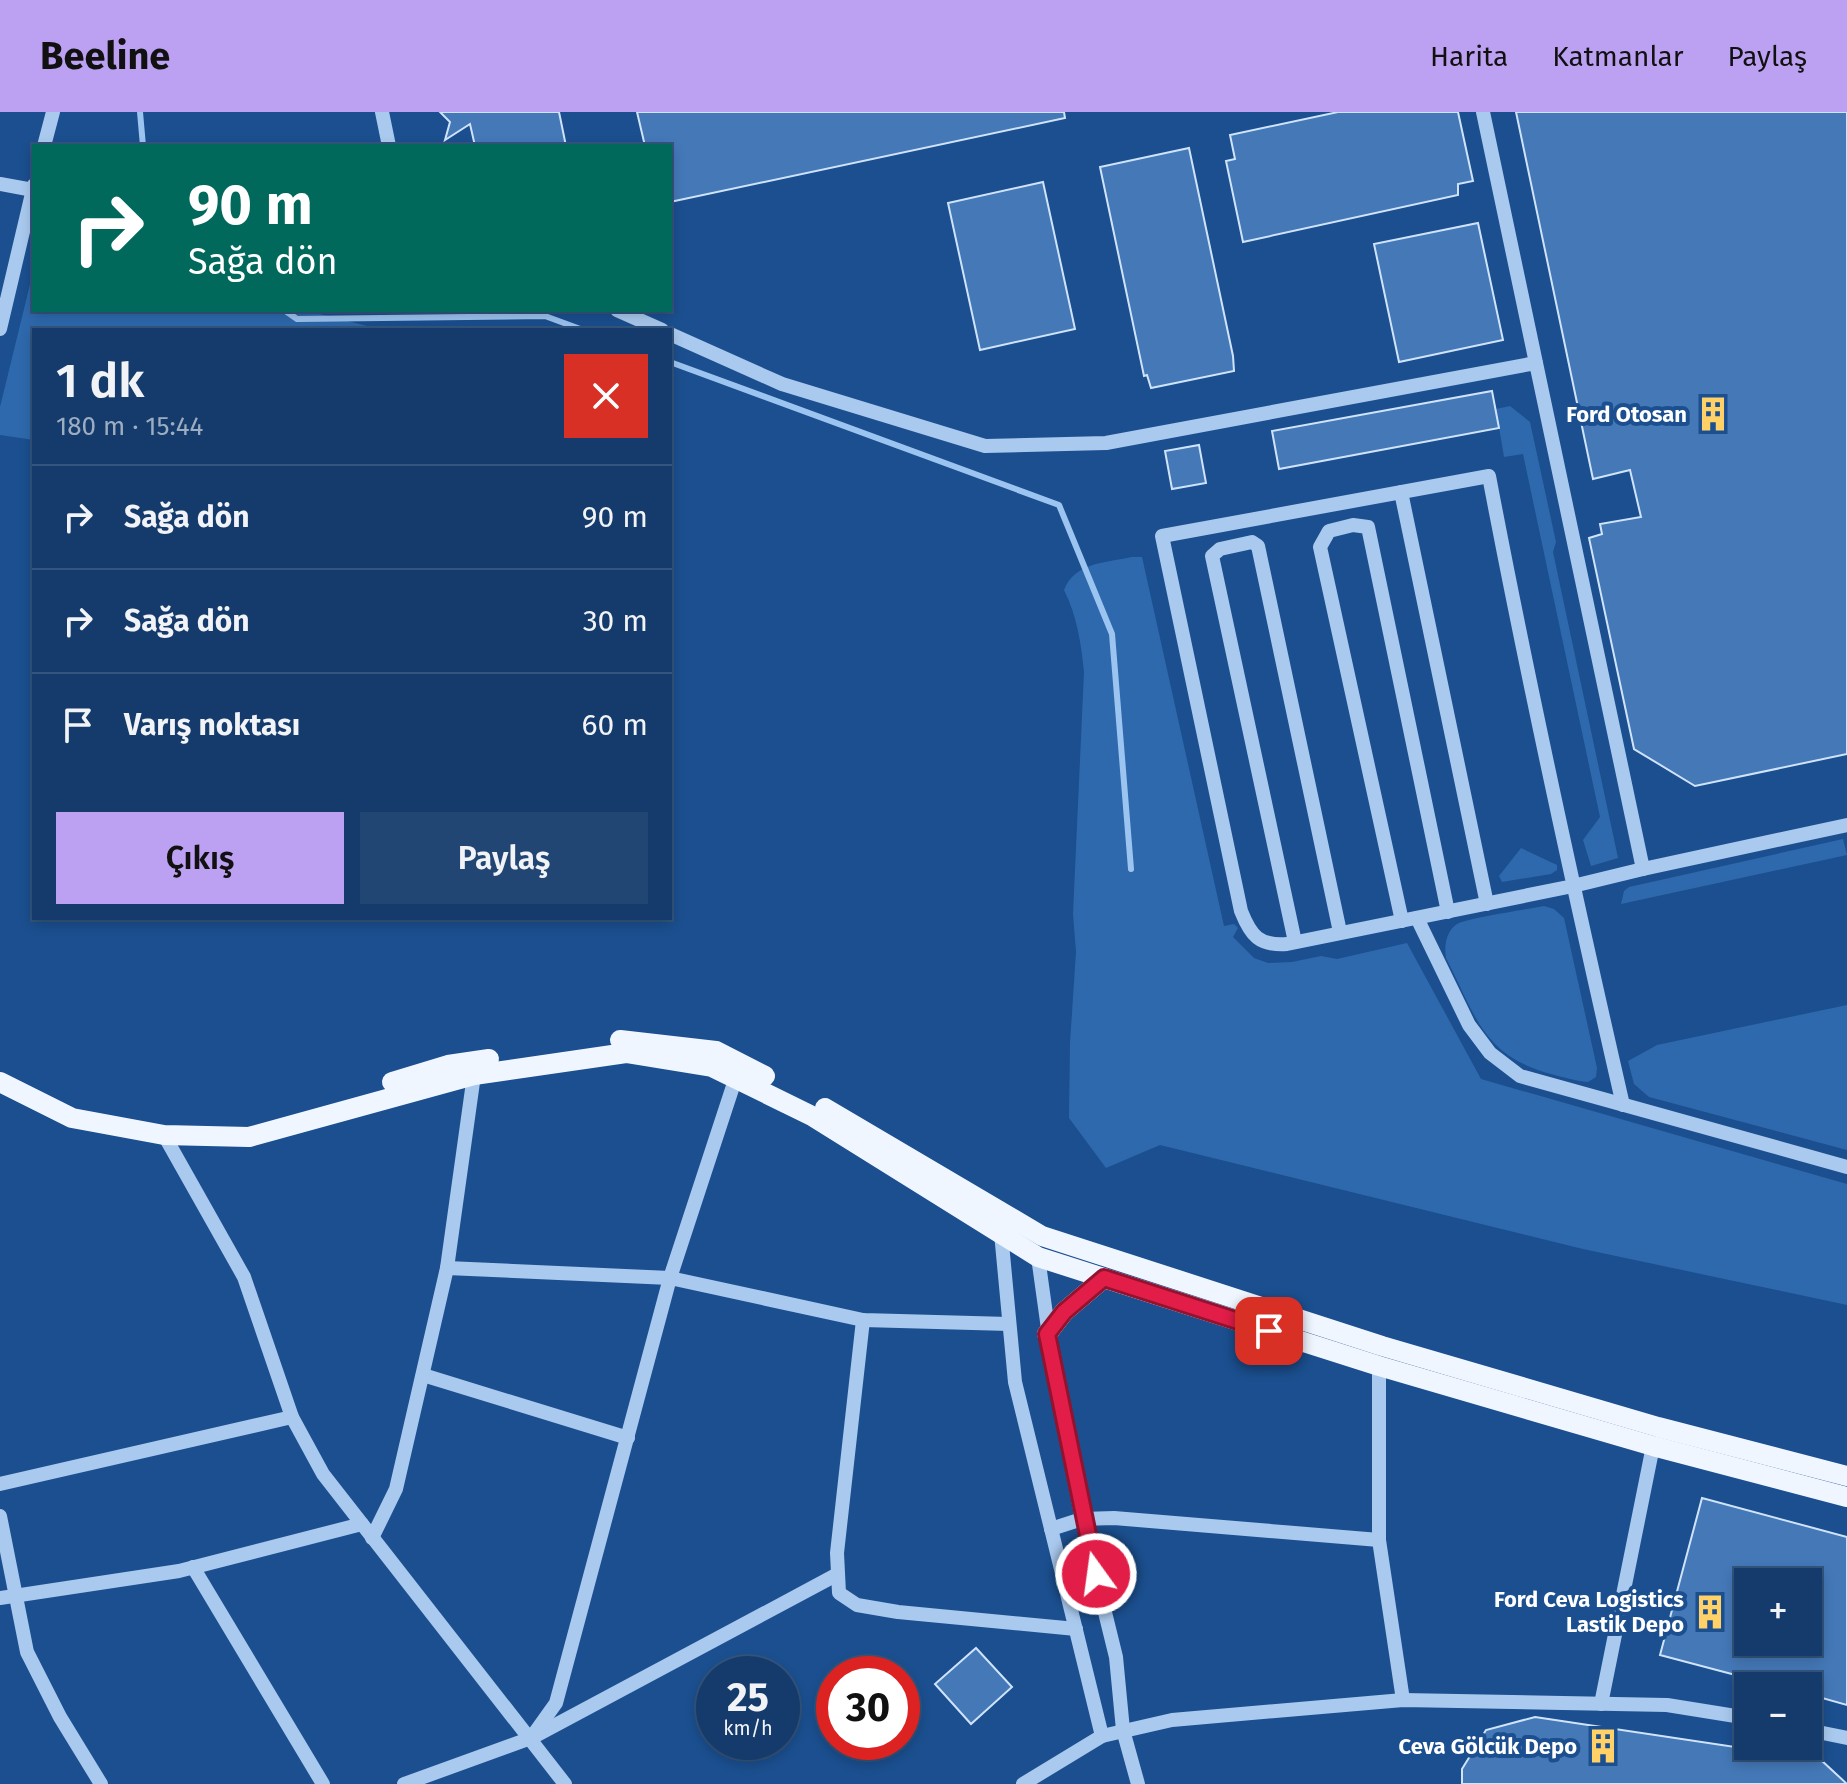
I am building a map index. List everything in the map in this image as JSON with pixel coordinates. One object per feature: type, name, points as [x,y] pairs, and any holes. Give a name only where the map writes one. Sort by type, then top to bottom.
[{"type":"main road","points":[[0,1067],[76,1104],[166,1123],[250,1124],[448,1065],[626,1039],[716,1051],[818,1104],[1042,1236],[1382,1346],[1658,1427],[1847,1476]]},
{"type":"main road","points":[[0,1082],[72,1118],[164,1135],[249,1137],[474,1075],[626,1053],[712,1067],[812,1116],[1038,1257],[1379,1366],[1653,1446],[1847,1497]]},
{"type":"main road","points":[[1047,1334],[1064,1312],[1104,1278]]},
{"type":"street","points":[[45,144],[53,112]]},
{"type":"street","points":[[382,112],[389,144]]},
{"type":"street","points":[[1483,112],[1643,869]]},
{"type":"street","points":[[0,184],[32,188]]},
{"type":"street","points":[[0,329],[32,196]]},
{"type":"street","points":[[622,312],[658,328]]},
{"type":"street","points":[[672,335],[782,384],[985,446],[1106,443],[1536,363]]},
{"type":"street","points":[[1623,1105],[1573,886],[1489,476],[1162,536],[1241,911],[1254,938],[1269,945],[1410,920],[1573,886],[1847,825]]},
{"type":"street","points":[[1401,492],[1487,904]]},
{"type":"street","points":[[1236,522],[1241,544]]},
{"type":"street","points":[[1207,527],[1295,942]]},
{"type":"street","points":[[1448,912],[1368,527],[1342,527],[1329,531],[1320,547],[1410,920],[1469,1025],[1490,1053],[1520,1076],[1847,1167]]},
{"type":"street","points":[[1212,556],[1220,549],[1241,544],[1252,542],[1258,546],[1340,932]]},
{"type":"street","points":[[372,1538],[396,1489],[447,1268],[474,1075]]},
{"type":"street","points":[[531,1738],[556,1703],[670,1278],[736,1077]]},
{"type":"street","points":[[164,1135],[244,1277],[292,1417],[323,1474],[565,1784]]},
{"type":"street","points":[[1001,1233],[1015,1382],[1102,1736]]},
{"type":"street","points":[[1038,1257],[1047,1334],[1082,1519],[1116,1657],[1123,1730],[1138,1784]]},
{"type":"street","points":[[447,1268],[670,1278],[863,1320],[1009,1324]]},
{"type":"street","points":[[863,1320],[836,1575],[839,1593],[857,1605],[898,1612],[1076,1629]]},
{"type":"street","points":[[1379,1366],[1379,1540],[1403,1700]]},
{"type":"street","points":[[423,1375],[628,1438]]},
{"type":"street","points":[[0,1484],[292,1417]]},
{"type":"street","points":[[1601,1704],[1653,1446]]},
{"type":"street","points":[[0,1516],[7,1597],[27,1652],[60,1717],[101,1784]]},
{"type":"street","points":[[1051,1529],[1082,1519],[1159,1521],[1379,1540]]},
{"type":"street","points":[[7,1597],[193,1567],[362,1524]]},
{"type":"street","points":[[193,1567],[323,1784]]},
{"type":"street","points":[[404,1784],[531,1738],[836,1575]]},
{"type":"street","points":[[1023,1784],[1102,1736],[1172,1720],[1403,1700],[1667,1705],[1734,1716]]},
{"type":"street","points":[[1822,1733],[1847,1738]]},
{"type":"shaded area","points":[[32,276],[32,312],[312,312],[375,328],[32,328],[32,440],[0,435],[0,407]]},
{"type":"shaded area","points":[[1510,406],[1530,422],[1556,542],[1553,552],[1618,858],[1591,866],[1583,840],[1600,817],[1523,454],[1504,457],[1496,409]]},
{"type":"shaded area","points":[[1142,557],[1224,926],[1234,924],[1238,928],[1233,937],[1254,958],[1268,963],[1321,956],[1337,959],[1407,943],[1481,1079],[1847,1184],[1847,1305],[1583,1249],[1160,1145],[1106,1168],[1069,1118],[1076,952],[1073,914],[1084,672],[1078,630],[1064,590],[1075,574],[1083,569]]},
{"type":"shaded area","points":[[1843,839],[1847,855],[1621,904],[1624,891],[1629,887]]},
{"type":"shaded area","points":[[1521,848],[1557,865],[1557,870],[1551,874],[1502,882],[1499,876]]},
{"type":"shaded area","points":[[1544,906],[1554,909],[1564,918],[1597,1068],[1596,1077],[1588,1082],[1528,1066],[1495,1044],[1474,1015],[1446,958],[1447,939],[1457,924]]},
{"type":"shaded area","points":[[1847,1005],[1847,1150],[1649,1097],[1634,1084],[1628,1061],[1657,1045]]},
{"type":"building","points":[[440,112],[559,112],[566,144],[475,144],[470,124],[445,140],[450,122]]},
{"type":"building","points":[[637,112],[1064,112],[1065,118],[672,202],[672,144],[645,144]]},
{"type":"building","points":[[1338,112],[1458,112],[1473,181],[1458,184],[1458,195],[1243,242],[1226,161],[1235,159],[1230,135]]},
{"type":"building","name":"Ford Otosan","points":[[1516,112],[1847,112],[1847,754],[1695,786],[1634,749],[1589,538],[1602,534],[1600,524],[1641,517],[1630,470],[1593,479]]},
{"type":"building","points":[[1189,148],[1234,371],[1151,388],[1147,375],[1144,376],[1100,167]]},
{"type":"building","points":[[1043,182],[1075,329],[980,350],[948,203]]},
{"type":"building","points":[[1478,223],[1503,340],[1399,362],[1374,244]]},
{"type":"building","points":[[1492,391],[1499,428],[1279,469],[1272,431]]},
{"type":"building","points":[[1199,445],[1206,483],[1172,489],[1165,451]]},
{"type":"building","name":"Ford Ceva Logistics Lastik Depo","points":[[1702,1498],[1847,1537],[1847,1705],[1822,1698],[1822,1672],[1734,1672],[1734,1675],[1660,1655]]},
{"type":"building","points":[[976,1648],[1012,1687],[971,1724],[935,1684]]},
{"type":"building","name":"Ceva Gölcük Depo","points":[[1535,1717],[1734,1747],[1734,1760],[1821,1760],[1847,1784],[1462,1784],[1462,1769],[1486,1730]]},
{"type":"waterway","points":[[140,112],[143,144]]},
{"type":"waterway","points":[[287,312],[297,319],[545,316],[578,328]]},
{"type":"waterway","points":[[672,363],[1059,505],[1112,634],[1131,869]]},
{"type":"place","name":"Ford Otosan","points":[[1713,414]]},
{"type":"place","name":"Ford Ceva Logistics Lastik Depo","points":[[1710,1612]]},
{"type":"place","name":"Ceva Gölcük Depo","points":[[1603,1746]]},
{"type":"route","points":[[1096,1574],[1082,1519],[1047,1334],[1082,1294],[1104,1278],[1269,1331]]}]
